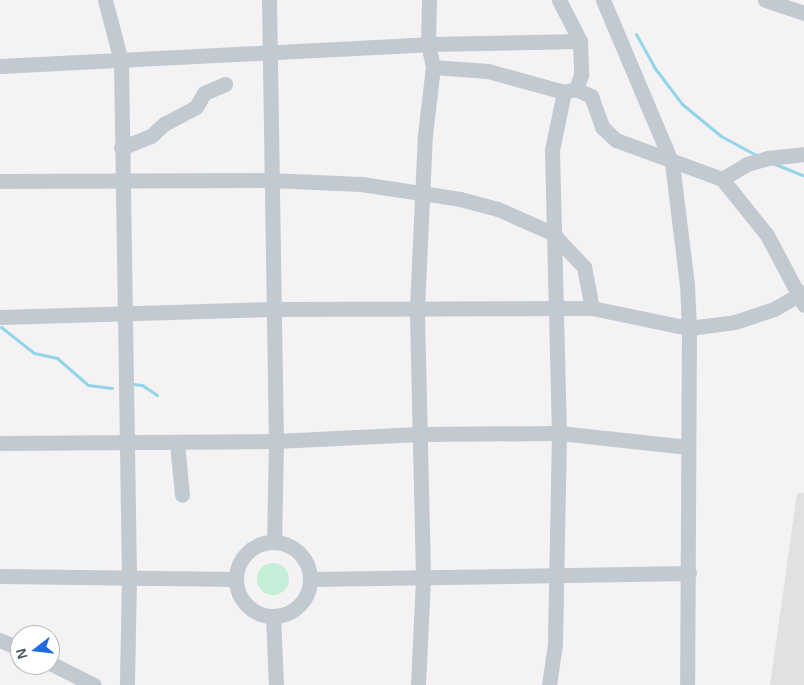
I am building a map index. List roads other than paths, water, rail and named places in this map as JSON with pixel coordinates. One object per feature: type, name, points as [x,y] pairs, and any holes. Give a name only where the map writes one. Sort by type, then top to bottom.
[{"type":"street","points":[[105,0],[121,61],[129,578],[127,685]]},
{"type":"street","points":[[268,0],[272,309],[276,441],[274,542]]},
{"type":"street","points":[[418,685],[423,577],[417,309],[425,135],[433,67],[428,44],[429,0]]},
{"type":"street","points":[[549,685],[555,644],[558,575],[559,433],[557,308],[552,233],[552,150],[570,90],[581,75],[580,41],[559,0]]},
{"type":"street","points":[[603,0],[672,163],[687,285],[689,328],[687,685]]},
{"type":"street","points":[[765,0],[804,13]]},
{"type":"street","points":[[0,66],[428,44],[580,41]]},
{"type":"street","points":[[0,317],[272,309],[592,308],[689,328],[735,322],[803,297],[767,235],[722,179],[672,163],[608,135],[591,96],[488,71],[433,67]]},
{"type":"street","points":[[121,148],[151,136],[164,124],[196,107],[204,93],[225,84]]},
{"type":"street","points":[[722,179],[747,164],[768,158],[804,154]]},
{"type":"street","points":[[0,181],[270,180],[361,184],[423,193],[498,209],[552,233],[584,267],[592,308]]},
{"type":"street","points":[[0,443],[177,443],[276,441],[420,434],[559,433],[688,447]]},
{"type":"street","points":[[177,443],[182,495]]},
{"type":"street","points":[[274,542],[285,543],[299,553],[309,568],[311,579],[309,591],[299,605],[285,614],[273,616],[257,612],[243,601],[236,579],[241,562],[251,549],[274,542]]},
{"type":"street","points":[[311,579],[689,573]]},
{"type":"street","points":[[0,576],[236,579]]},
{"type":"street","points":[[273,616],[276,685]]},
{"type":"street","points":[[60,668],[88,683]]},
{"type":"waterway","points":[[636,34],[654,67],[682,104],[721,136],[758,156]]},
{"type":"waterway","points":[[775,164],[804,176]]},
{"type":"waterway","points":[[1,327],[34,353],[57,358],[88,385],[112,388]]},
{"type":"waterway","points":[[133,384],[142,385],[157,395]]}]
